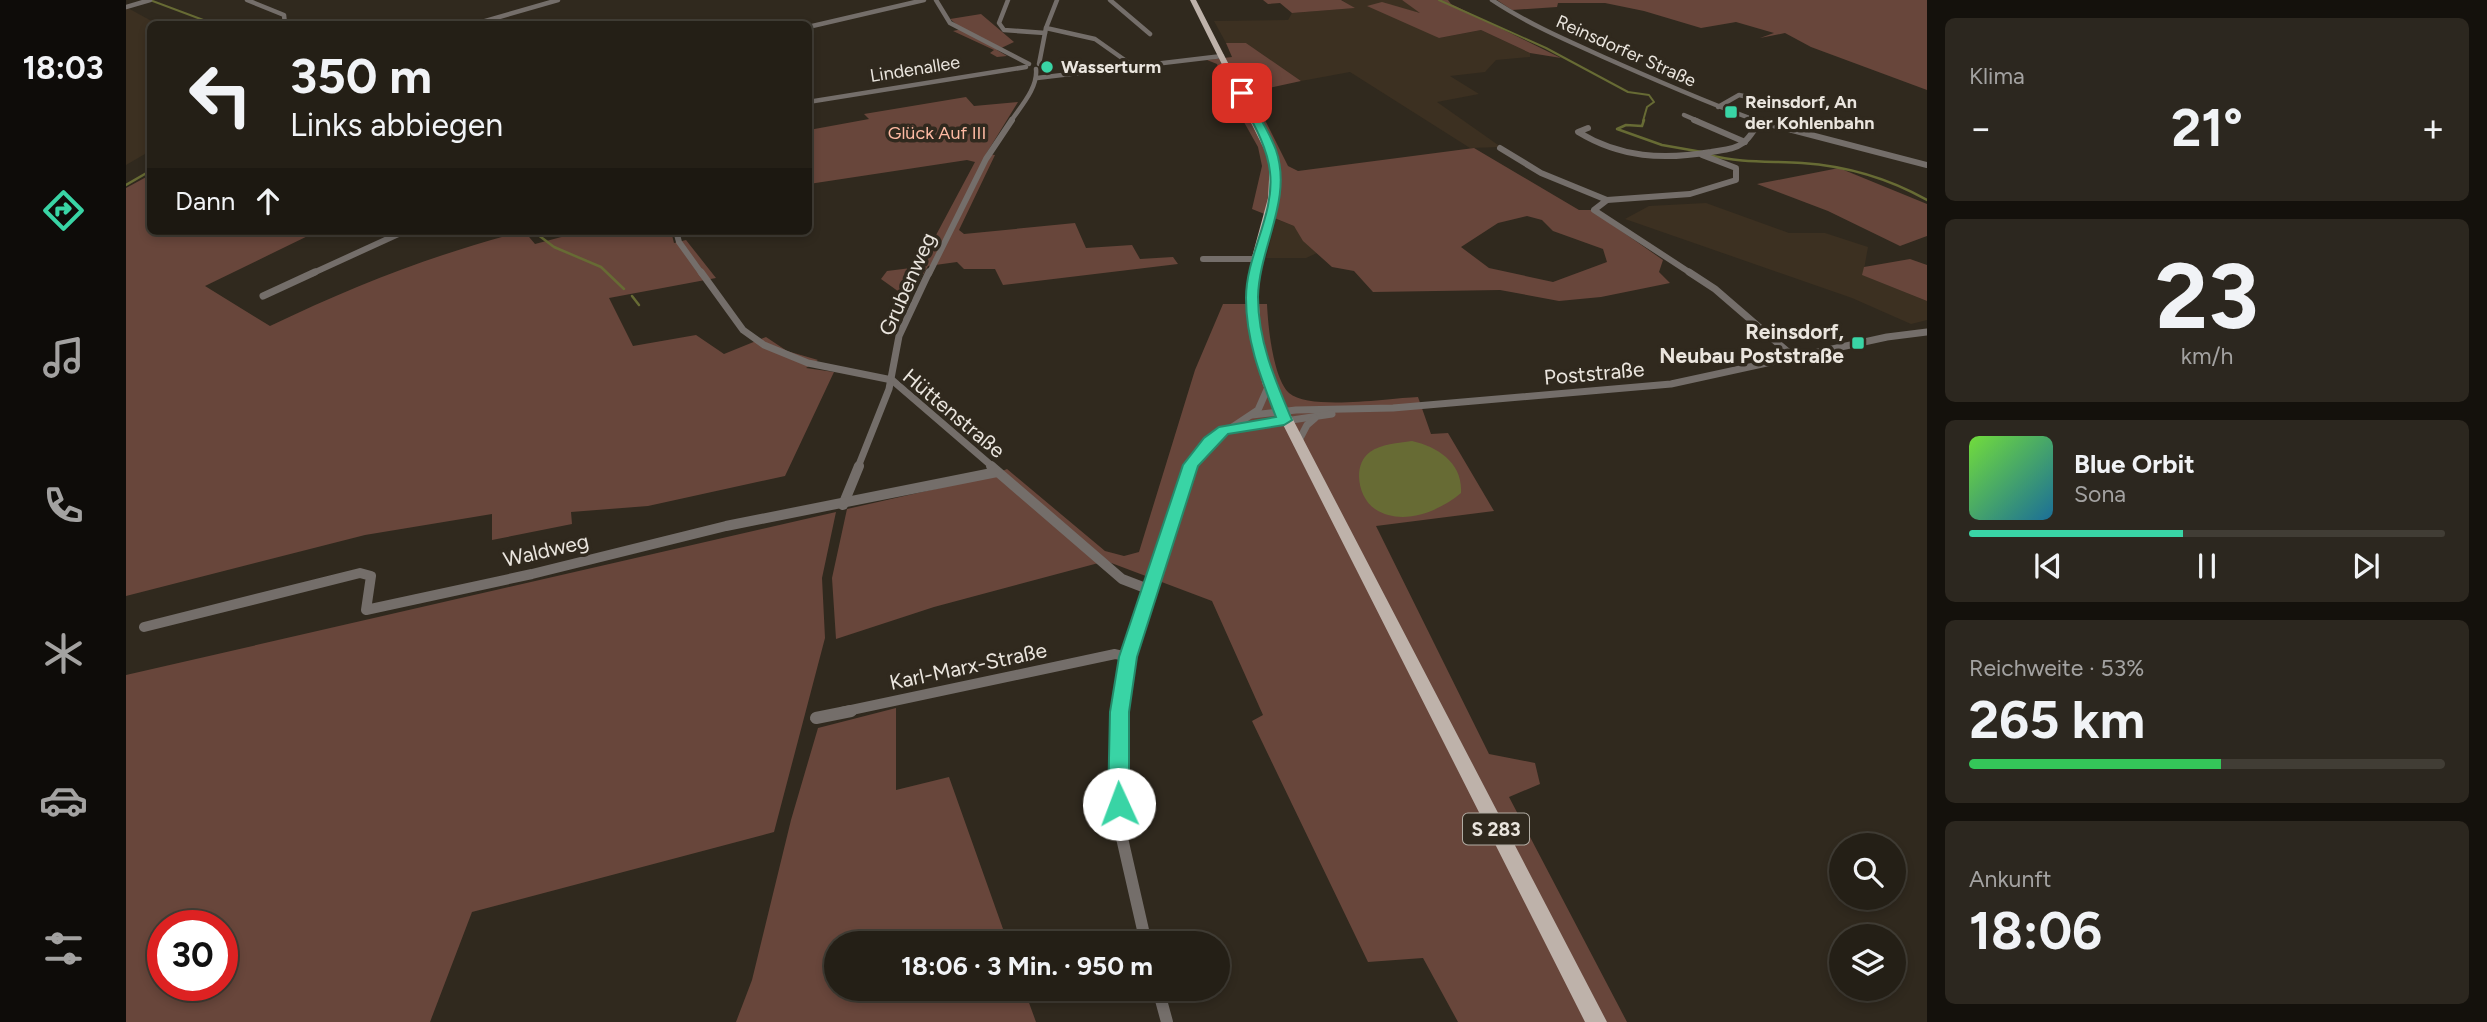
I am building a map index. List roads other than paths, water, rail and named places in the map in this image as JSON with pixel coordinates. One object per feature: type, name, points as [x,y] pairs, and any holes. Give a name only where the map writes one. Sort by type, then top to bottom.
[{"type":"main road","name":"S 283","points":[[1193,0],[1270,149],[1276,174],[1272,209],[1256,259],[1252,298],[1259,357],[1269,385],[1595,1022]]},
{"type":"street","points":[[247,0],[284,15],[285,21]]},
{"type":"street","points":[[489,21],[558,0]]},
{"type":"street","points":[[812,26],[925,0]]},
{"type":"street","points":[[936,0],[950,23],[1027,65],[1037,66]]},
{"type":"street","points":[[1008,0],[999,23],[1004,30],[1087,33],[1104,40],[1136,68]]},
{"type":"street","points":[[1058,0],[1046,30],[1037,66],[1037,78],[1222,56]]},
{"type":"street","points":[[1110,0],[1150,34]]},
{"type":"street","name":"Reinsdorfer Straße","points":[[1492,0],[1514,15],[1583,48],[1716,106],[1760,122],[1927,165]]},
{"type":"street","points":[[126,7],[148,1]]},
{"type":"street","name":"Lindenallee","points":[[812,101],[1027,65]]},
{"type":"street","name":"Grubenweg","points":[[843,505],[892,380],[899,337],[986,159],[1037,78]]},
{"type":"street","points":[[1716,106],[1739,95],[1770,102]]},
{"type":"street","points":[[1684,116],[1745,142]]},
{"type":"street","points":[[1588,128],[1578,132],[1589,139],[1646,159],[1705,154],[1745,142],[1760,122]]},
{"type":"street","points":[[1500,148],[1541,173],[1607,200]]},
{"type":"street","points":[[1705,154],[1736,168],[1736,180],[1725,186],[1676,195],[1607,200],[1598,204],[1594,210],[1715,289],[1795,358]]},
{"type":"street","points":[[263,296],[396,235]]},
{"type":"street","name":"Hüttenstraße","points":[[677,235],[679,242],[743,330],[764,345],[808,363],[892,380],[1122,579],[1148,589]]},
{"type":"street","points":[[1203,259],[1256,259]]},
{"type":"street","name":"Poststraße","points":[[1282,415],[1671,384],[1887,337],[1927,332]]},
{"type":"street","points":[[1143,931],[1122,838],[1119,804],[1119,712],[1128,657],[1148,589],[1191,465],[1224,430],[1252,415],[1261,404],[1269,385]]},
{"type":"street","name":"Poststraße","points":[[1282,415],[1315,418],[1344,411]]},
{"type":"street","points":[[1252,415],[1282,415]]},
{"type":"street","points":[[1224,430],[1282,415]]},
{"type":"street","points":[[1297,444],[1305,427],[1315,418]]},
{"type":"street","name":"Waldweg","points":[[144,627],[360,573],[371,576],[366,610],[533,574],[726,526],[843,505],[997,472]]},
{"type":"street","name":"Karl-Marx-Straße","points":[[816,718],[1115,654],[1128,657]]},
{"type":"street","points":[[1161,1001],[1167,1022]]},
{"type":"waterway","points":[[150,0],[206,21]]},
{"type":"waterway","points":[[1439,0],[1546,48],[1628,92],[1649,95],[1654,102],[1647,107],[1643,121]]},
{"type":"waterway","points":[[1644,120],[1642,126],[1626,125],[1617,129],[1662,145],[1702,152]]},
{"type":"waterway","points":[[1709,155],[1744,161],[1802,163],[1851,170],[1882,179],[1927,200]]},
{"type":"waterway","points":[[126,185],[147,173]]},
{"type":"waterway","points":[[538,235],[554,247],[601,267],[624,289]]},
{"type":"waterway","points":[[632,296],[639,305]]},
{"type":"place","name":"Wasserturm","points":[[1047,67]]},
{"type":"place","name":"Reinsdorf, An der Kohlenbahn","points":[[1731,112]]},
{"type":"place","name":"Reinsdorf, Neubau Poststraße","points":[[1858,343]]},
{"type":"park label","name":"Glück Auf III","points":[[937,133]]}]
